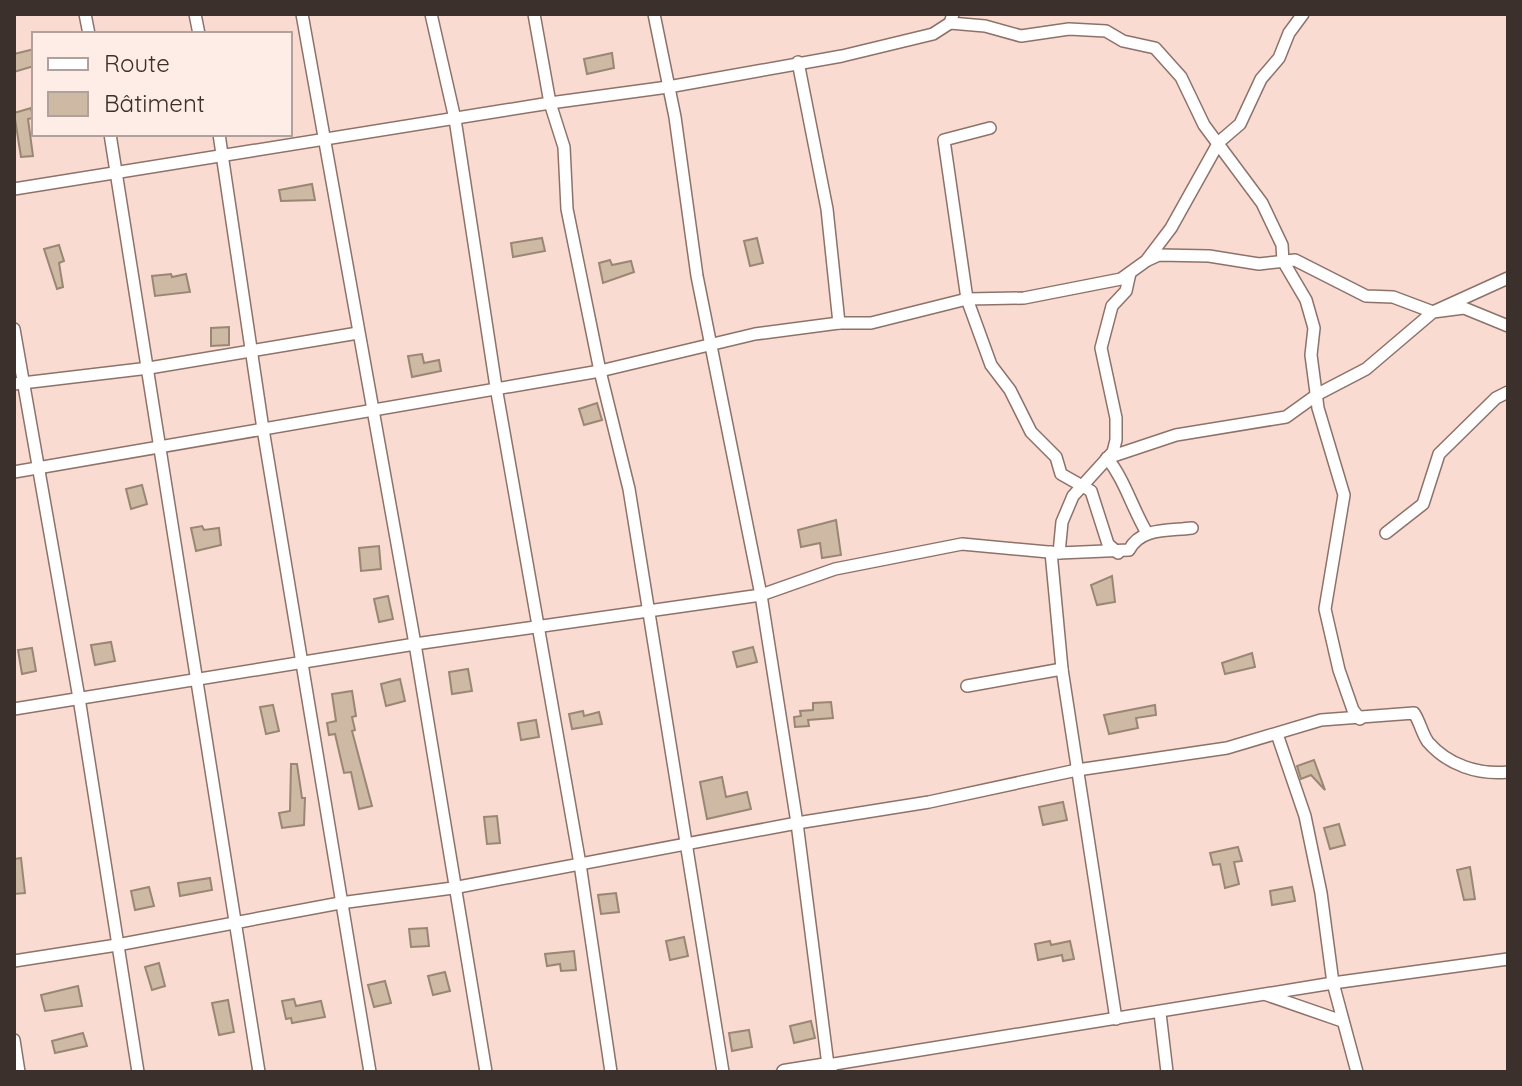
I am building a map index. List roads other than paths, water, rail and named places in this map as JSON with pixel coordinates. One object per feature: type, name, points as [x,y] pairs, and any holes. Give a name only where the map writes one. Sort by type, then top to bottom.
[{"type":"street","points":[[302,14],[322,142],[415,644],[453,888],[486,1072]]},
{"type":"street","points":[[431,14],[455,119],[496,387],[580,864],[611,1072]]},
{"type":"street","points":[[534,14],[550,103],[564,147],[567,209],[600,371],[629,489],[723,1072]]},
{"type":"street","points":[[654,14],[668,87],[685,212],[761,595],[797,823],[829,1068]]},
{"type":"street","points":[[1146,261],[1188,202],[1219,142],[1240,124],[1261,79],[1279,58],[1289,33],[1303,14]]},
{"type":"street","points":[[14,189],[118,170],[322,142],[550,103],[668,87],[842,56],[933,34],[951,19],[1021,36],[1069,29],[1106,31],[1123,41],[1155,48],[1181,77],[1199,116],[1262,203],[1306,300],[1314,328],[1311,355],[1318,408],[1333,470],[1344,495],[1325,609],[1353,716]]},
{"type":"street","points":[[798,62],[827,209],[839,323]]},
{"type":"street","points":[[990,128],[944,140],[967,299],[991,365],[1010,390],[1031,432],[1054,455],[1064,477],[1091,491],[1111,550]]},
{"type":"street","points":[[110,136],[259,1072]]},
{"type":"street","points":[[219,136],[250,350],[370,1072]]},
{"type":"street","points":[[14,472],[600,371],[713,347],[755,334],[839,323],[871,323],[967,299],[1024,298],[1087,288],[1130,273],[1159,255],[1259,264],[1289,260],[1366,296],[1393,297],[1433,312],[1464,308],[1508,326]]},
{"type":"street","points":[[1116,1019],[1062,669],[1055,553],[1062,522],[1081,484],[1107,458],[1116,440],[1116,418],[1101,348],[1112,306],[1126,291],[1130,273]]},
{"type":"street","points":[[1107,458],[1176,435],[1286,417],[1318,394],[1366,369],[1433,312],[1508,278]]},
{"type":"street","points":[[14,329],[19,383],[38,468],[79,698],[138,1072]]},
{"type":"street","points":[[19,383],[149,368],[358,333]]},
{"type":"street","points":[[1386,533],[1423,504],[1439,454],[1488,405],[1508,392]]},
{"type":"street","points":[[1107,458],[1122,475],[1125,491],[1147,533]]},
{"type":"street","points":[[14,709],[415,644],[761,595],[835,569],[962,544],[1055,553],[1129,550],[1133,542],[1147,533],[1192,528]]},
{"type":"street","points":[[967,686],[1062,669]]},
{"type":"street","points":[[14,961],[340,903],[453,888],[797,823],[929,802],[1077,770],[1227,748],[1321,720],[1414,713],[1429,743],[1459,767],[1479,772],[1508,772]]},
{"type":"street","points":[[1277,734],[1305,816],[1321,893],[1333,983],[1357,1072]]},
{"type":"street","points":[[784,1072],[829,1068],[1333,983],[1508,959]]},
{"type":"street","points":[[1266,994],[1342,1021]]},
{"type":"street","points":[[1160,1013],[1167,1072]]},
{"type":"street","points":[[14,1040],[19,1072]]}]
